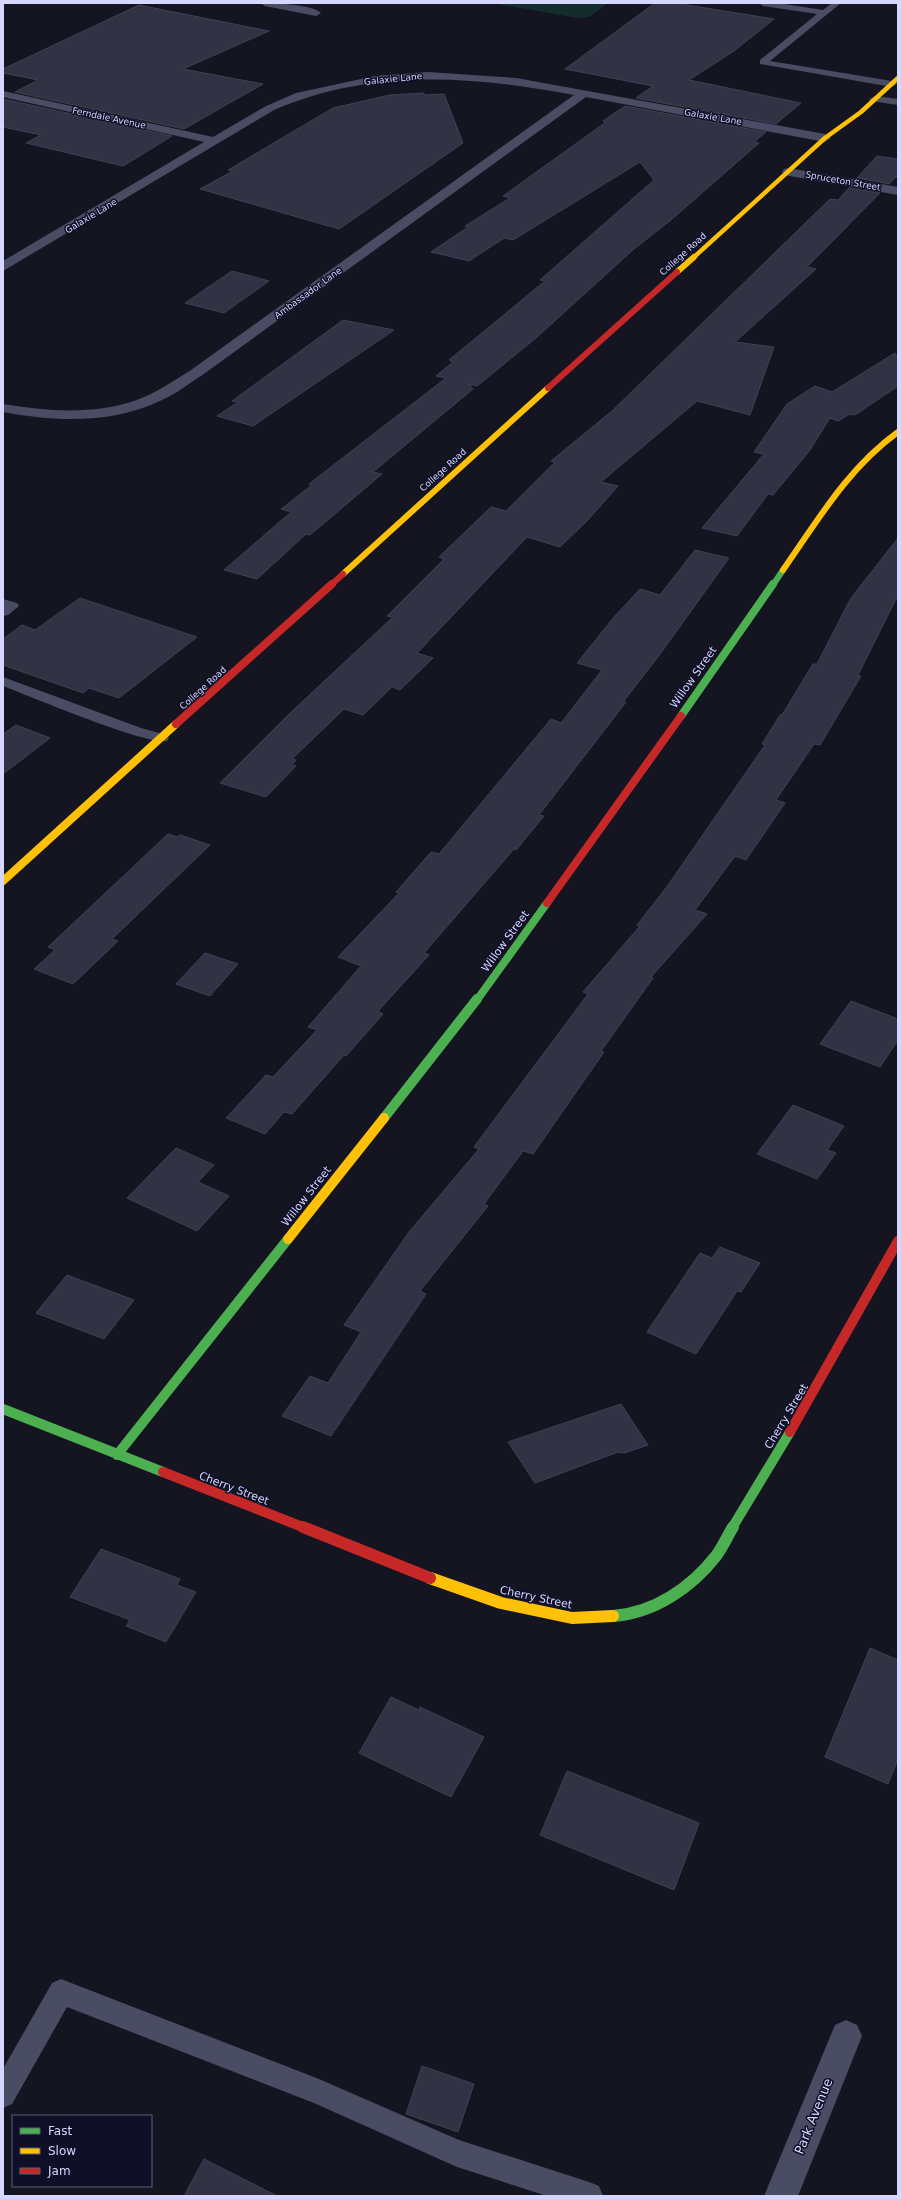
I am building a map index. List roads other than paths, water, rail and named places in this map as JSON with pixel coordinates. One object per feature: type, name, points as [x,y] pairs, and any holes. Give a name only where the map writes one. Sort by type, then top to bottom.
[{"type":"street","points":[[264,3],[316,13]]},
{"type":"street","name":"Galaxie Lane","points":[[3,267],[270,108],[300,95],[375,79],[428,75],[476,77],[516,81],[825,138]]},
{"type":"street","name":"College Road","points":[[3,881],[825,138],[861,112],[895,81]]},
{"type":"street","name":"Ferndale Avenue","points":[[3,94],[215,141]]},
{"type":"street","name":"Ambassador Lane","points":[[3,408],[16,411],[71,415],[115,411],[156,398],[196,373],[583,94]]},
{"type":"street","points":[[875,99],[898,102]]},
{"type":"street","name":"Spruceton Street","points":[[788,172],[898,191]]},
{"type":"street","name":"Willow Street","points":[[117,1455],[484,991],[691,702],[847,478],[882,442],[898,432]]},
{"type":"street","name":"Cherry Street","points":[[3,1409],[441,1582],[501,1603],[572,1618],[629,1615],[659,1604],[689,1584],[716,1556],[817,1388],[898,1241]]},
{"type":"street","name":"Park Avenue","points":[[781,2196],[846,2036]]},
{"type":"lane","points":[[763,3],[824,13]]},
{"type":"lane","points":[[837,3],[763,62],[895,81]]},
{"type":"lane","points":[[3,603],[12,606],[3,612]]},
{"type":"lane","points":[[3,681],[136,731],[162,738]]},
{"type":"lane","points":[[3,2095],[61,1992],[319,2092],[457,2153],[589,2196]]}]
